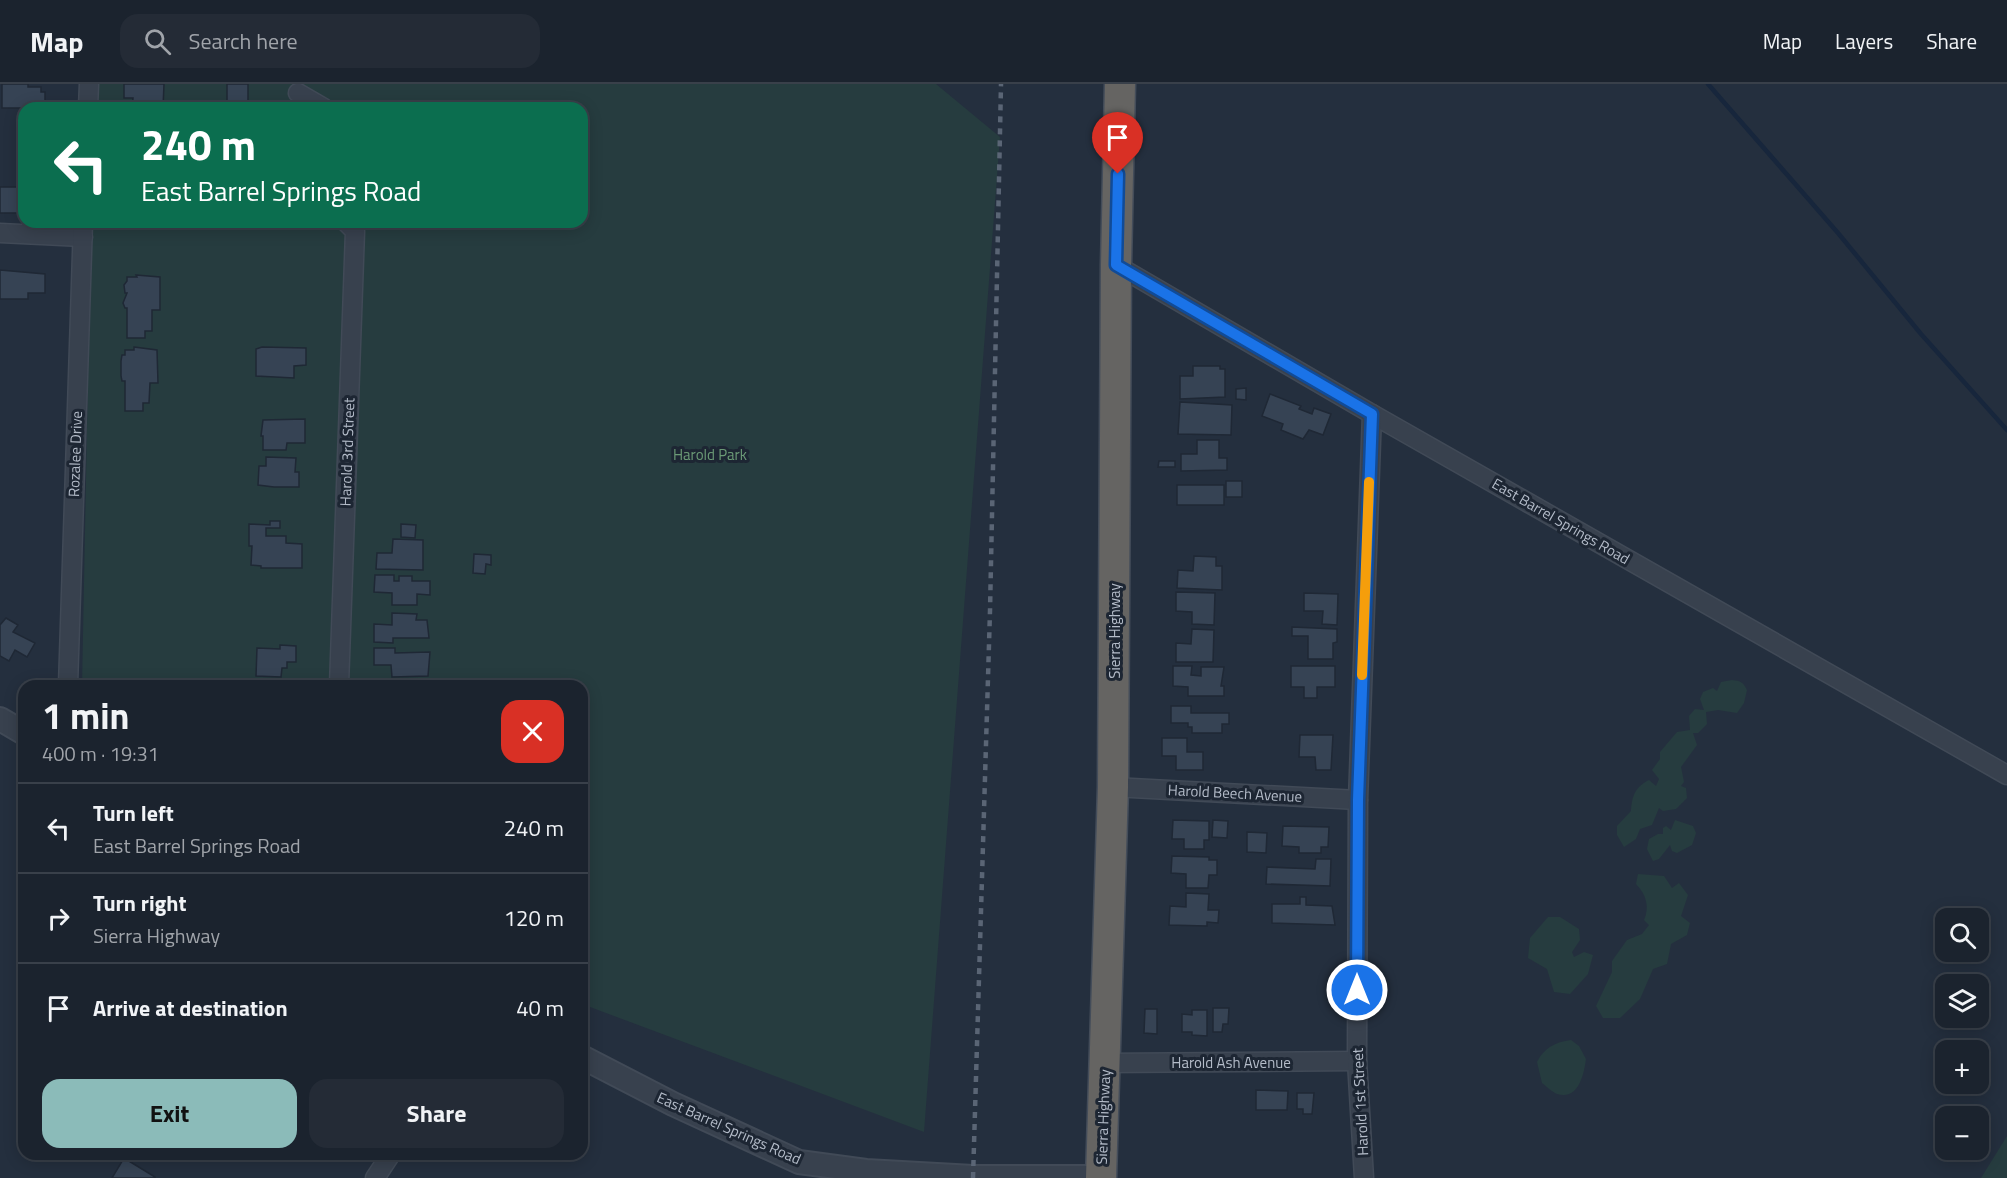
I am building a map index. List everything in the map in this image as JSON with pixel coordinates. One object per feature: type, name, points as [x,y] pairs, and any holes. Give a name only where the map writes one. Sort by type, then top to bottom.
[{"type":"highway","name":"Sierra Highway","points":[[1101,1178],[1113,787],[1116,265],[1120,84]]},
{"type":"street","points":[[88,102],[89,84]]},
{"type":"street","points":[[298,93],[314,102]]},
{"type":"street","name":"Harold 3rd Street","points":[[339,680],[355,231],[352,228]]},
{"type":"street","points":[[0,233],[83,230]]},
{"type":"street","name":"Rozalee Drive","points":[[68,680],[83,230]]},
{"type":"street","name":"East Barrel Springs Road","points":[[1116,265],[1372,414],[2007,775]]},
{"type":"street","name":"Harold 1st Street","points":[[1364,1178],[1357,1061],[1358,800],[1372,414]]},
{"type":"street","points":[[0,719],[18,730]]},
{"type":"street","name":"Harold Beech Avenue","points":[[1113,787],[1358,800]]},
{"type":"street","name":"East Barrel Springs Road","points":[[588,1060],[674,1104],[799,1162],[866,1171],[973,1177],[1101,1178]]},
{"type":"street","name":"Harold Ash Avenue","points":[[1105,1063],[1357,1061]]},
{"type":"street","points":[[375,1178],[387,1160]]},
{"type":"green space","name":"Harold Park","points":[[94,84],[936,84],[1000,137],[924,1132],[588,1006],[588,680],[82,680],[91,228],[588,228],[588,102],[93,102]]},
{"type":"green space","points":[[1732,680],[1741,682],[1747,690],[1744,703],[1737,713],[1718,710],[1706,712],[1707,724],[1698,733],[1693,733],[1697,745],[1681,767],[1684,782],[1681,786],[1686,788],[1687,798],[1676,809],[1663,811],[1659,808],[1652,825],[1640,829],[1636,839],[1624,847],[1617,835],[1617,826],[1631,811],[1633,796],[1637,789],[1649,780],[1656,786],[1659,779],[1652,770],[1660,759],[1660,752],[1677,732],[1690,730],[1689,716],[1695,709],[1704,710],[1700,699],[1703,692],[1713,688],[1717,691],[1721,682]]},
{"type":"green space","points":[[1675,820],[1693,826],[1696,833],[1692,845],[1677,853],[1672,851],[1670,845],[1659,859],[1653,861],[1647,849],[1649,839],[1663,834],[1663,828],[1666,826],[1671,830]]},
{"type":"green space","points":[[1638,874],[1664,876],[1672,888],[1679,883],[1688,895],[1681,916],[1690,923],[1687,935],[1671,944],[1667,964],[1653,969],[1640,999],[1620,1018],[1603,1018],[1596,1006],[1612,972],[1612,961],[1627,940],[1642,934],[1649,925],[1644,920],[1647,910],[1646,901],[1636,884]]},
{"type":"green space","points":[[1548,917],[1560,917],[1579,929],[1580,940],[1572,952],[1574,957],[1584,952],[1593,955],[1588,974],[1570,994],[1554,992],[1547,969],[1528,958],[1530,938]]},
{"type":"green space","points":[[1571,1040],[1579,1046],[1586,1059],[1584,1071],[1575,1090],[1564,1095],[1557,1094],[1542,1083],[1537,1062],[1551,1046]]},
{"type":"green space","points":[[2007,1136],[2007,1178],[1981,1178]]},
{"type":"building","points":[[2,84],[28,84],[28,87],[41,87],[41,92],[45,92],[45,102],[18,102],[18,108],[2,108]]},
{"type":"building","points":[[124,84],[164,84],[163,102],[133,102],[133,98],[124,98]]},
{"type":"building","points":[[227,84],[248,84],[248,102],[227,102]]},
{"type":"building","points":[[0,187],[18,187],[18,213],[0,213]]},
{"type":"building","points":[[0,270],[45,274],[45,293],[28,293],[28,299],[0,299]]},
{"type":"building","points":[[136,275],[160,277],[160,310],[152,310],[152,331],[145,331],[145,338],[127,338],[127,308],[123,303],[127,293],[125,293],[124,285],[127,277],[137,277]]},
{"type":"building","points":[[134,347],[157,350],[158,383],[150,383],[149,403],[143,403],[143,411],[125,411],[125,381],[122,381],[121,376],[121,361],[125,350],[134,350]]},
{"type":"building","points":[[262,347],[306,348],[306,365],[294,366],[294,378],[256,376],[256,349]]},
{"type":"building","points":[[1193,366],[1220,366],[1220,369],[1225,369],[1225,397],[1180,399],[1180,376],[1193,376]]},
{"type":"building","points":[[1246,388],[1246,400],[1236,399],[1236,389]]},
{"type":"building","points":[[1270,394],[1301,406],[1299,409],[1312,414],[1314,408],[1331,414],[1323,435],[1309,430],[1303,439],[1281,430],[1283,424],[1262,416]]},
{"type":"building","points":[[1180,402],[1232,405],[1231,435],[1178,434]]},
{"type":"building","points":[[305,419],[305,443],[287,443],[286,450],[263,450],[263,436],[261,436],[263,420]]},
{"type":"building","points":[[1197,440],[1219,440],[1219,458],[1227,458],[1227,470],[1181,471],[1181,454],[1197,454]]},
{"type":"building","points":[[266,457],[296,458],[295,472],[299,472],[299,487],[258,485],[259,466],[266,466]]},
{"type":"building","points":[[1159,461],[1175,461],[1175,467],[1158,467]]},
{"type":"building","points":[[1226,481],[1242,481],[1242,497],[1226,497]]},
{"type":"building","points":[[1177,485],[1224,485],[1224,505],[1177,505]]},
{"type":"building","points":[[270,521],[280,521],[280,528],[266,528],[266,536],[286,536],[286,543],[302,544],[302,568],[261,568],[261,566],[251,565],[252,546],[249,546],[249,524],[270,525]]},
{"type":"building","points":[[401,524],[416,525],[415,538],[401,537]]},
{"type":"building","points":[[393,539],[423,540],[423,570],[376,569],[377,553],[392,553]]},
{"type":"building","points":[[474,554],[491,555],[491,565],[486,564],[485,574],[473,573]]},
{"type":"building","points":[[1194,556],[1216,557],[1216,566],[1222,566],[1222,590],[1177,588],[1178,570],[1193,571]]},
{"type":"building","points":[[375,575],[394,575],[394,581],[399,581],[399,576],[412,576],[412,581],[430,581],[430,595],[417,594],[417,605],[392,605],[392,593],[374,592]]},
{"type":"building","points":[[1176,592],[1215,593],[1214,625],[1192,624],[1192,612],[1176,611]]},
{"type":"building","points":[[1304,593],[1338,594],[1337,625],[1322,624],[1323,611],[1304,611]]},
{"type":"building","points":[[392,613],[417,614],[416,620],[427,620],[429,638],[393,638],[393,643],[374,642],[374,624],[392,625]]},
{"type":"building","points":[[6,618],[18,625],[13,632],[35,643],[27,657],[15,650],[9,661],[0,656],[0,625]]},
{"type":"building","points":[[1292,627],[1337,629],[1337,642],[1333,643],[1333,659],[1308,659],[1308,636],[1292,636]]},
{"type":"building","points":[[1192,629],[1214,630],[1213,662],[1176,662],[1176,643],[1191,644]]},
{"type":"building","points":[[280,645],[296,646],[296,662],[287,662],[287,668],[282,668],[281,677],[256,676],[257,648],[280,649]]},
{"type":"building","points":[[374,648],[395,648],[395,653],[430,652],[428,676],[392,677],[391,665],[374,665]]},
{"type":"building","points":[[1173,666],[1192,666],[1191,675],[1201,676],[1201,667],[1224,667],[1221,686],[1224,686],[1224,696],[1188,696],[1188,687],[1173,686]]},
{"type":"building","points":[[1291,666],[1335,666],[1335,687],[1317,687],[1317,698],[1304,698],[1304,687],[1291,687]]},
{"type":"building","points":[[1171,706],[1191,706],[1191,713],[1229,713],[1229,724],[1222,724],[1222,733],[1192,733],[1192,727],[1188,727],[1188,723],[1171,723]]},
{"type":"building","points":[[1300,735],[1333,735],[1331,770],[1316,770],[1315,757],[1299,757]]},
{"type":"building","points":[[1162,738],[1187,738],[1187,752],[1203,752],[1203,770],[1176,770],[1176,756],[1162,756]]},
{"type":"building","points":[[1173,820],[1209,821],[1209,840],[1204,840],[1204,849],[1184,849],[1184,839],[1172,839]]},
{"type":"building","points":[[1213,820],[1228,821],[1227,838],[1212,837]]},
{"type":"building","points":[[1283,826],[1329,827],[1328,847],[1321,847],[1321,853],[1299,853],[1299,847],[1282,846]]},
{"type":"building","points":[[1247,832],[1267,833],[1266,853],[1247,852]]},
{"type":"building","points":[[1172,856],[1209,857],[1209,860],[1217,860],[1217,875],[1209,875],[1208,888],[1186,888],[1186,874],[1171,873]]},
{"type":"building","points":[[1316,859],[1331,859],[1330,886],[1266,884],[1267,867],[1315,869]]},
{"type":"building","points":[[1186,893],[1209,894],[1208,910],[1219,910],[1218,923],[1207,922],[1207,926],[1169,925],[1170,906],[1186,907]]},
{"type":"building","points":[[1300,897],[1306,897],[1306,905],[1332,906],[1335,925],[1272,923],[1272,904],[1300,904]]},
{"type":"building","points":[[1213,1008],[1229,1008],[1228,1024],[1223,1024],[1222,1032],[1213,1032]]},
{"type":"building","points":[[1145,1009],[1157,1009],[1157,1034],[1144,1033]]},
{"type":"building","points":[[1192,1010],[1207,1010],[1207,1036],[1182,1032],[1182,1014],[1192,1015]]},
{"type":"building","points":[[1256,1090],[1288,1091],[1287,1110],[1256,1110]]},
{"type":"building","points":[[1297,1093],[1314,1093],[1312,1114],[1303,1114],[1303,1109],[1297,1109]]},
{"type":"building","points":[[123,1160],[127,1160],[155,1177],[155,1178],[112,1178]]},
{"type":"waterway","points":[[1708,84],[1838,233],[1921,334],[2007,430]]},
{"type":"railway","points":[[973,1178],[990,611],[1001,84]]},
{"type":"slow traffic","points":[[1362,675],[1369,482]]},
{"type":"route","points":[[1118,174],[1116,265],[1372,414],[1358,800],[1357,990]]}]
